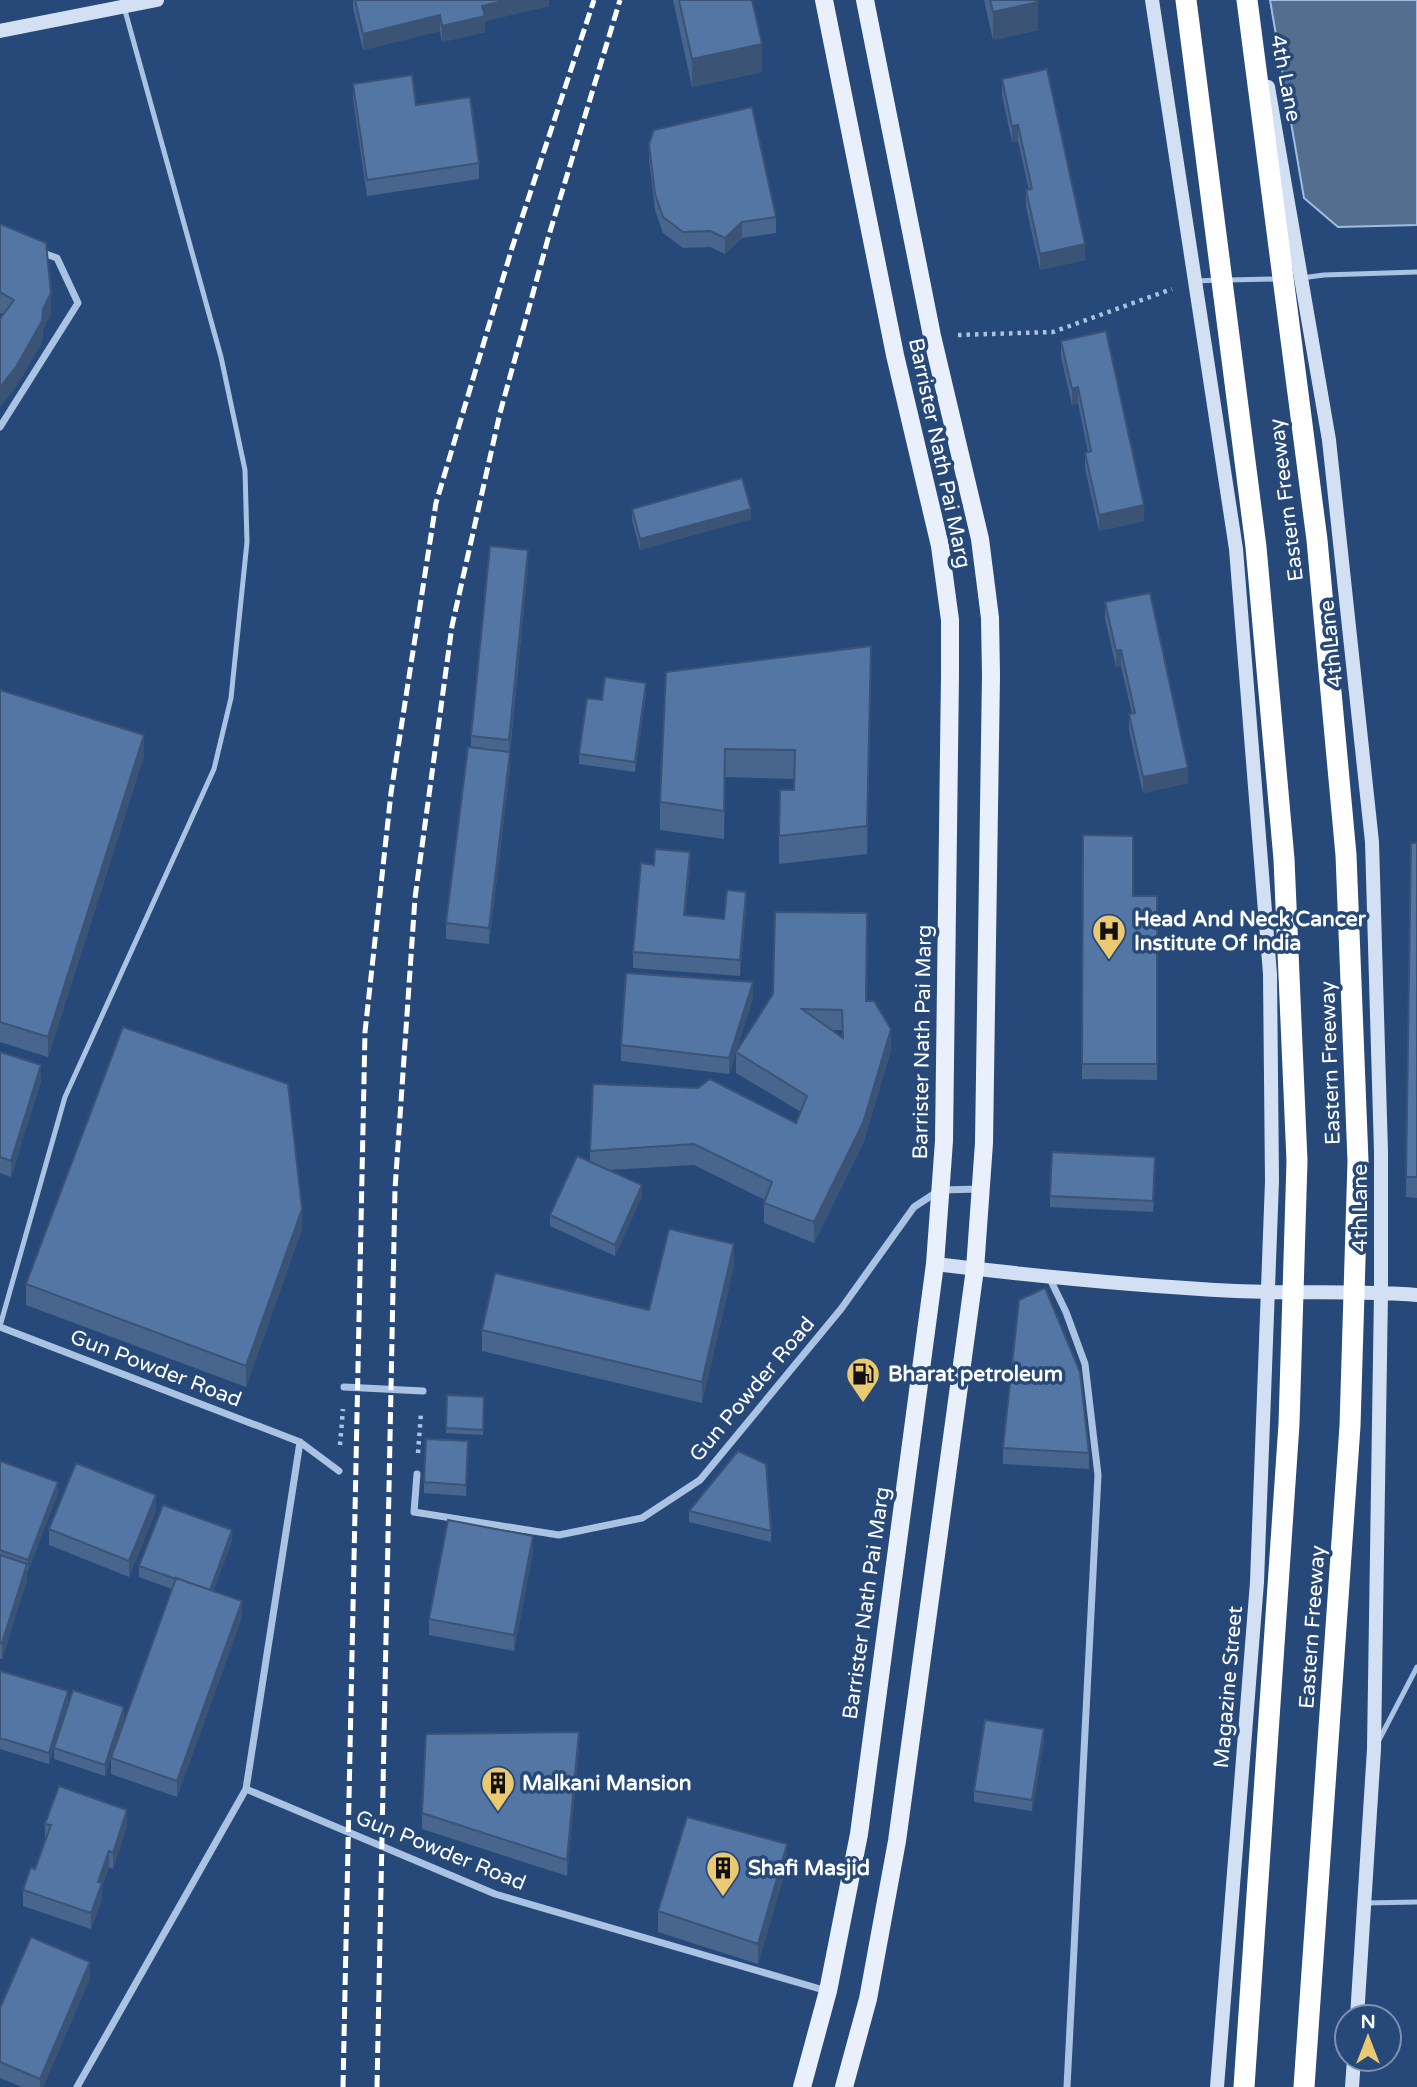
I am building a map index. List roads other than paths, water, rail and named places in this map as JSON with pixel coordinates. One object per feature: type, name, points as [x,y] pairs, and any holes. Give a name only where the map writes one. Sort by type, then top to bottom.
[{"type":"highway","name":"Eastern Freeway","points":[[1186,0],[1258,574],[1284,859],[1297,1161],[1289,1424],[1244,2087]]},
{"type":"highway","name":"Eastern Freeway","points":[[1248,0],[1317,540],[1346,855],[1358,1161],[1350,1426],[1304,2087]]},
{"type":"main road","name":"Barrister Nath Pai Marg","points":[[802,2087],[828,1991],[859,1834],[934,1264],[944,1141],[950,620],[940,547],[895,355],[824,0]]},
{"type":"main road","name":"Barrister Nath Pai Marg","points":[[844,2087],[868,1999],[897,1841],[975,1269],[985,1101],[991,675],[990,618],[980,539],[932,337],[865,0]]},
{"type":"street","points":[[0,31],[157,0]]},
{"type":"street","name":"Magazine Street","points":[[1152,0],[1236,549],[1270,974],[1272,1181],[1257,1582],[1217,2087]]},
{"type":"street","name":"4th Lane","points":[[1248,0],[1268,87],[1329,440],[1371,842],[1381,1152],[1374,1749]]},
{"type":"street","points":[[0,427],[78,303],[57,258],[34,249]]},
{"type":"street","points":[[940,1190],[981,1189]]},
{"type":"street","name":"Gun Powder Road","points":[[417,1474],[414,1512],[559,1535],[642,1518],[700,1480],[841,1309],[914,1207],[940,1190]]},
{"type":"street","points":[[934,1264],[1049,1277],[1233,1291],[1381,1292],[1417,1295]]},
{"type":"street","points":[[1049,1277],[1066,1312],[1085,1364],[1098,1475],[1067,2087]]},
{"type":"street","name":"Gun Powder Road","points":[[0,1327],[300,1442],[339,1471]]},
{"type":"street","points":[[344,1387],[423,1391]]},
{"type":"street","points":[[77,2087],[246,1789],[300,1442]]},
{"type":"street","points":[[1358,2003],[1374,1749]]},
{"type":"street","name":"Gun Powder Road","points":[[246,1789],[495,1894],[828,1991]]},
{"type":"lane","points":[[0,1327],[65,1097],[214,769],[230,698],[247,542],[245,470],[221,357],[124,7]]},
{"type":"lane","points":[[1194,281],[1417,272]]},
{"type":"lane","points":[[1374,1749],[1417,1667]]},
{"type":"lane","points":[[1364,1903],[1417,1902]]},
{"type":"water","points":[[1270,0],[1417,0],[1417,225],[1338,227],[1304,198]]},
{"type":"railway","points":[[343,2087],[365,1032],[391,793],[436,503],[512,248],[594,0]]},
{"type":"railway","points":[[377,2087],[395,1189],[415,898],[452,626],[500,413],[549,235],[620,0]]},
{"type":"place","name":"Head And Neck Cancer Institute Of India","points":[[1109,961]]},
{"type":"place","name":"Bharat petroleum","points":[[863,1404]]},
{"type":"place","name":"Malkani Mansion","points":[[498,1813]]},
{"type":"place","name":"Shafi Masjid","points":[[723,1898]]}]
